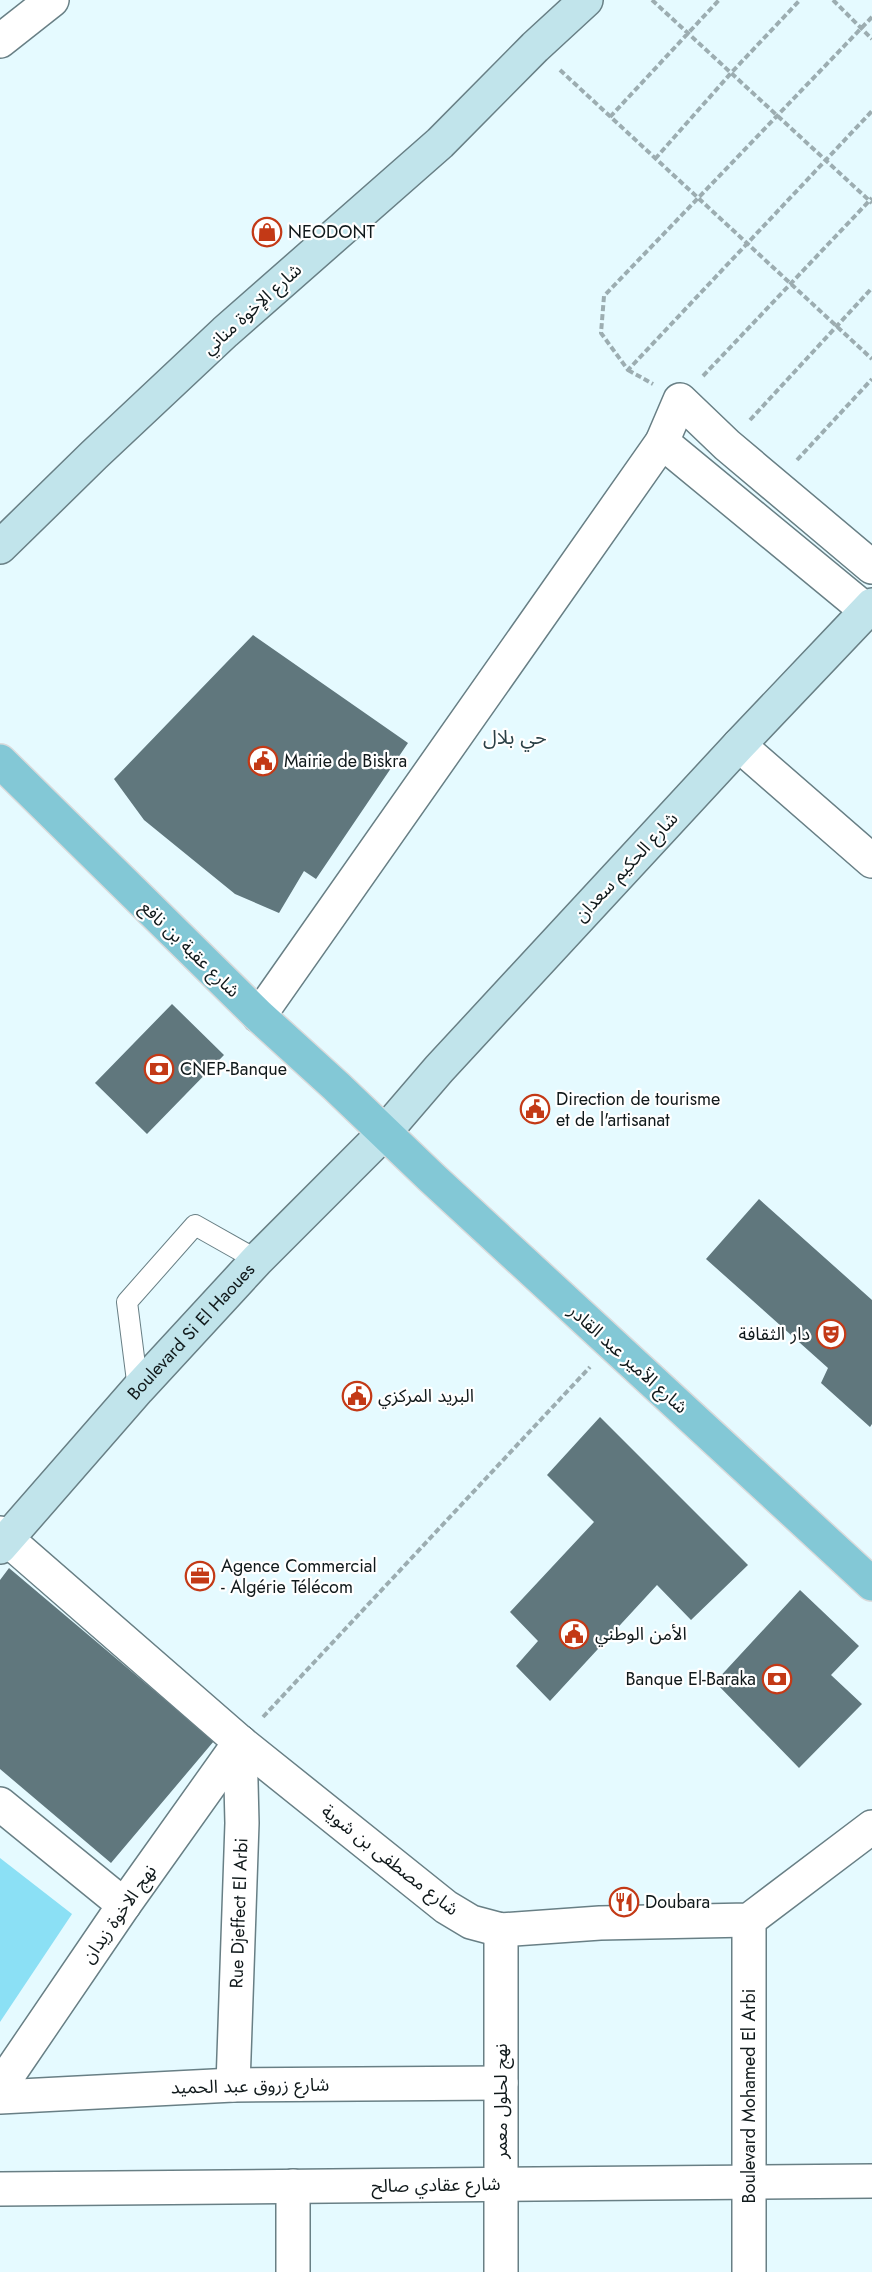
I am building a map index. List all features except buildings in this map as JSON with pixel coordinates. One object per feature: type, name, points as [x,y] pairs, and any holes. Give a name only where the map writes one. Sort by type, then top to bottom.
[{"type":"main road","name":"شارع عقبة بن نافع","points":[[0,761],[259,1016],[384,1132]]},
{"type":"main road","name":"شارع الأمير عبد القادر","points":[[384,1132],[872,1584]]},
{"type":"street","points":[[4,33],[52,0]]},
{"type":"street","name":"شارع الإخوة مناني","points":[[0,547],[94,454],[225,332],[440,143],[535,47],[586,0]]},
{"type":"street","points":[[259,1016],[662,442],[680,400],[727,445],[872,567]]},
{"type":"street","points":[[662,442],[869,608]]},
{"type":"street","name":"شارع الحكيم سعدان","points":[[384,1132],[439,1069],[869,608]]},
{"type":"street","points":[[739,745],[872,861]]},
{"type":"street","name":"Boulevard Si El Haoues","points":[[2,1540],[257,1260],[384,1132]]},
{"type":"street","name":"شارع مصطفى بن شوية","points":[[2,1540],[240,1742],[446,1907],[471,1922],[501,1930],[600,1923],[749,1920]]},
{"type":"street","name":"نهج الاخوة زيدان","points":[[0,2087],[124,1905],[240,1742]]},
{"type":"street","name":"Rue Djeffect El Arbi","points":[[233,2085],[242,1822],[240,1742]]},
{"type":"street","points":[[0,1804],[124,1905]]},
{"type":"street","points":[[749,1920],[872,1827]]},
{"type":"street","name":"Boulevard Mohamed El Arbi","points":[[749,1920],[749,2272]]},
{"type":"street","name":"نهج لحلول معمر","points":[[501,1930],[501,2272]]},
{"type":"street","name":"شارع زروق عبد الحميد","points":[[0,2097],[233,2085],[501,2083]]},
{"type":"street","name":"شارع عقادي صالح","points":[[0,2189],[872,2181]]},
{"type":"street","points":[[293,2186],[293,2272]]},
{"type":"lane","points":[[138,1389],[128,1302],[195,1225],[257,1260]]},
{"type":"path","points":[[652,0],[871,200],[680,400]]},
{"type":"path","points":[[610,117],[719,0]]},
{"type":"path","points":[[655,159],[800,0]]},
{"type":"path","points":[[833,0],[872,39]]},
{"type":"path","points":[[872,17],[604,296],[601,333],[628,370],[872,111]]},
{"type":"path","points":[[535,47],[872,359]]},
{"type":"path","points":[[727,445],[872,288]]},
{"type":"path","points":[[774,485],[872,379]]},
{"type":"path","points":[[240,1742],[611,1344]]},
{"type":"shaded area","points":[[0,1858],[72,1914],[0,2022]]},
{"type":"place","name":"NEODONT","points":[[267,232]]},
{"type":"place","name":"Mairie de Biskra","points":[[263,761]]},
{"type":"place","name":"CNEP-Banque","points":[[159,1069]]},
{"type":"place","name":"Direction de tourisme et de l'artisanat","points":[[535,1109]]},
{"type":"place","name":"دار الثقافة","points":[[831,1334]]},
{"type":"place","name":"البريد المركزي","points":[[357,1396]]},
{"type":"place","name":"Agence Commercial - Algérie Télécom","points":[[200,1576]]},
{"type":"place","name":"الأمن الوطني","points":[[574,1634]]},
{"type":"place","name":"Banque El-Baraka","points":[[777,1679]]},
{"type":"place","name":"Doubara","points":[[624,1902]]},
{"type":"district","name":"حي بلال","points":[[515,737]]}]
